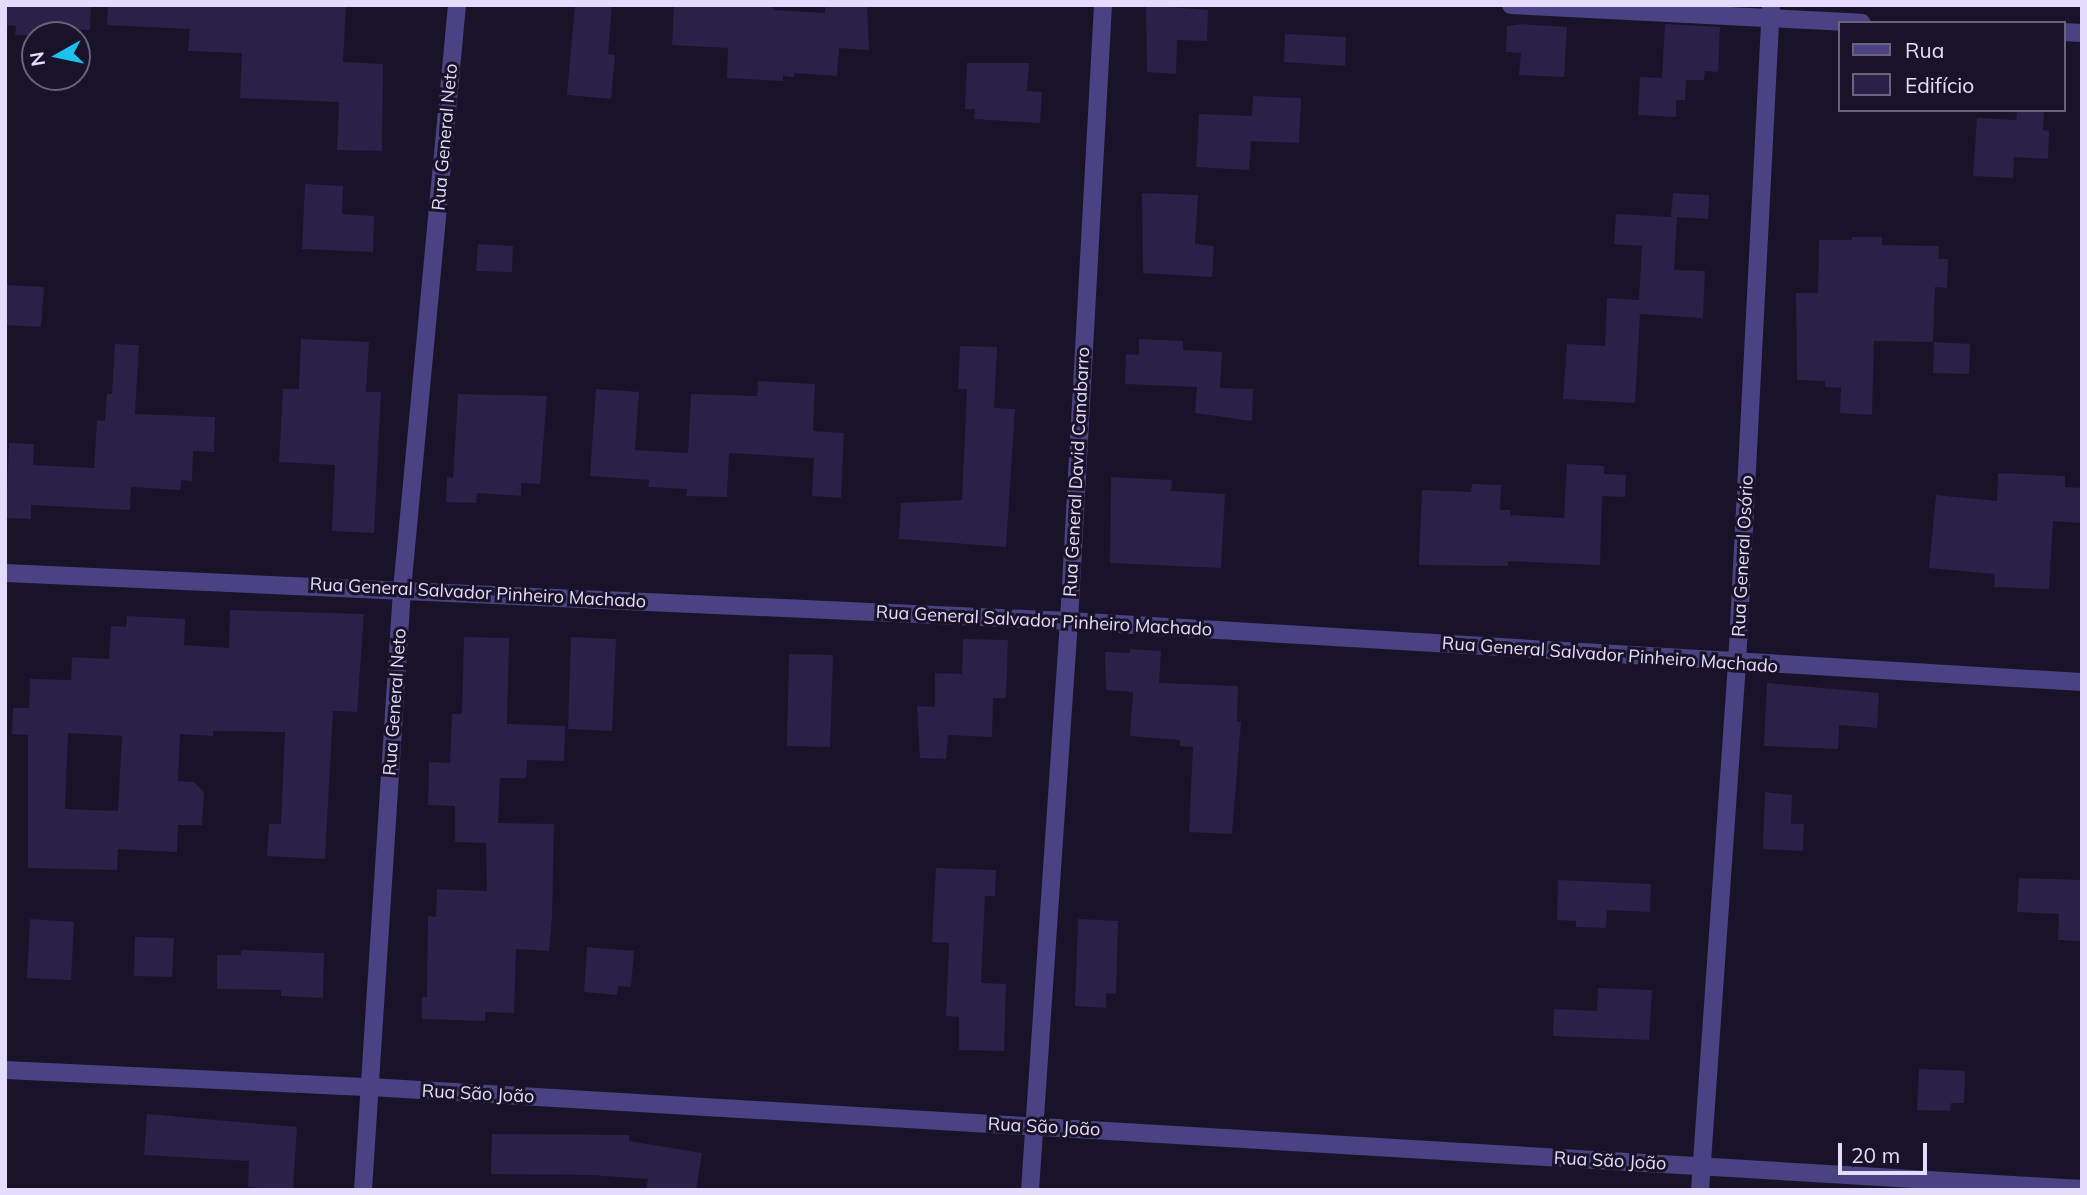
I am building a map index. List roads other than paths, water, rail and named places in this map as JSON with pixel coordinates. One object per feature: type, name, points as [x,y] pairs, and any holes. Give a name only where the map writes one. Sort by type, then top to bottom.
[{"type":"street","name":"Rua General Neto","points":[[363,1190],[402,590],[457,5]]},
{"type":"street","name":"Rua General David Canabarro","points":[[1030,1190],[1069,621],[1103,5]]},
{"type":"street","points":[[1511,5],[1771,12],[1845,21]]},
{"type":"street","name":"Rua General Osório","points":[[1700,1190],[1737,664],[1771,12]]},
{"type":"street","name":"Rua General Salvador Pinheiro Machado","points":[[5,573],[1069,621],[1737,664],[2082,682]]},
{"type":"street","name":"Rua São João","points":[[5,1070],[370,1087],[2082,1189]]}]
